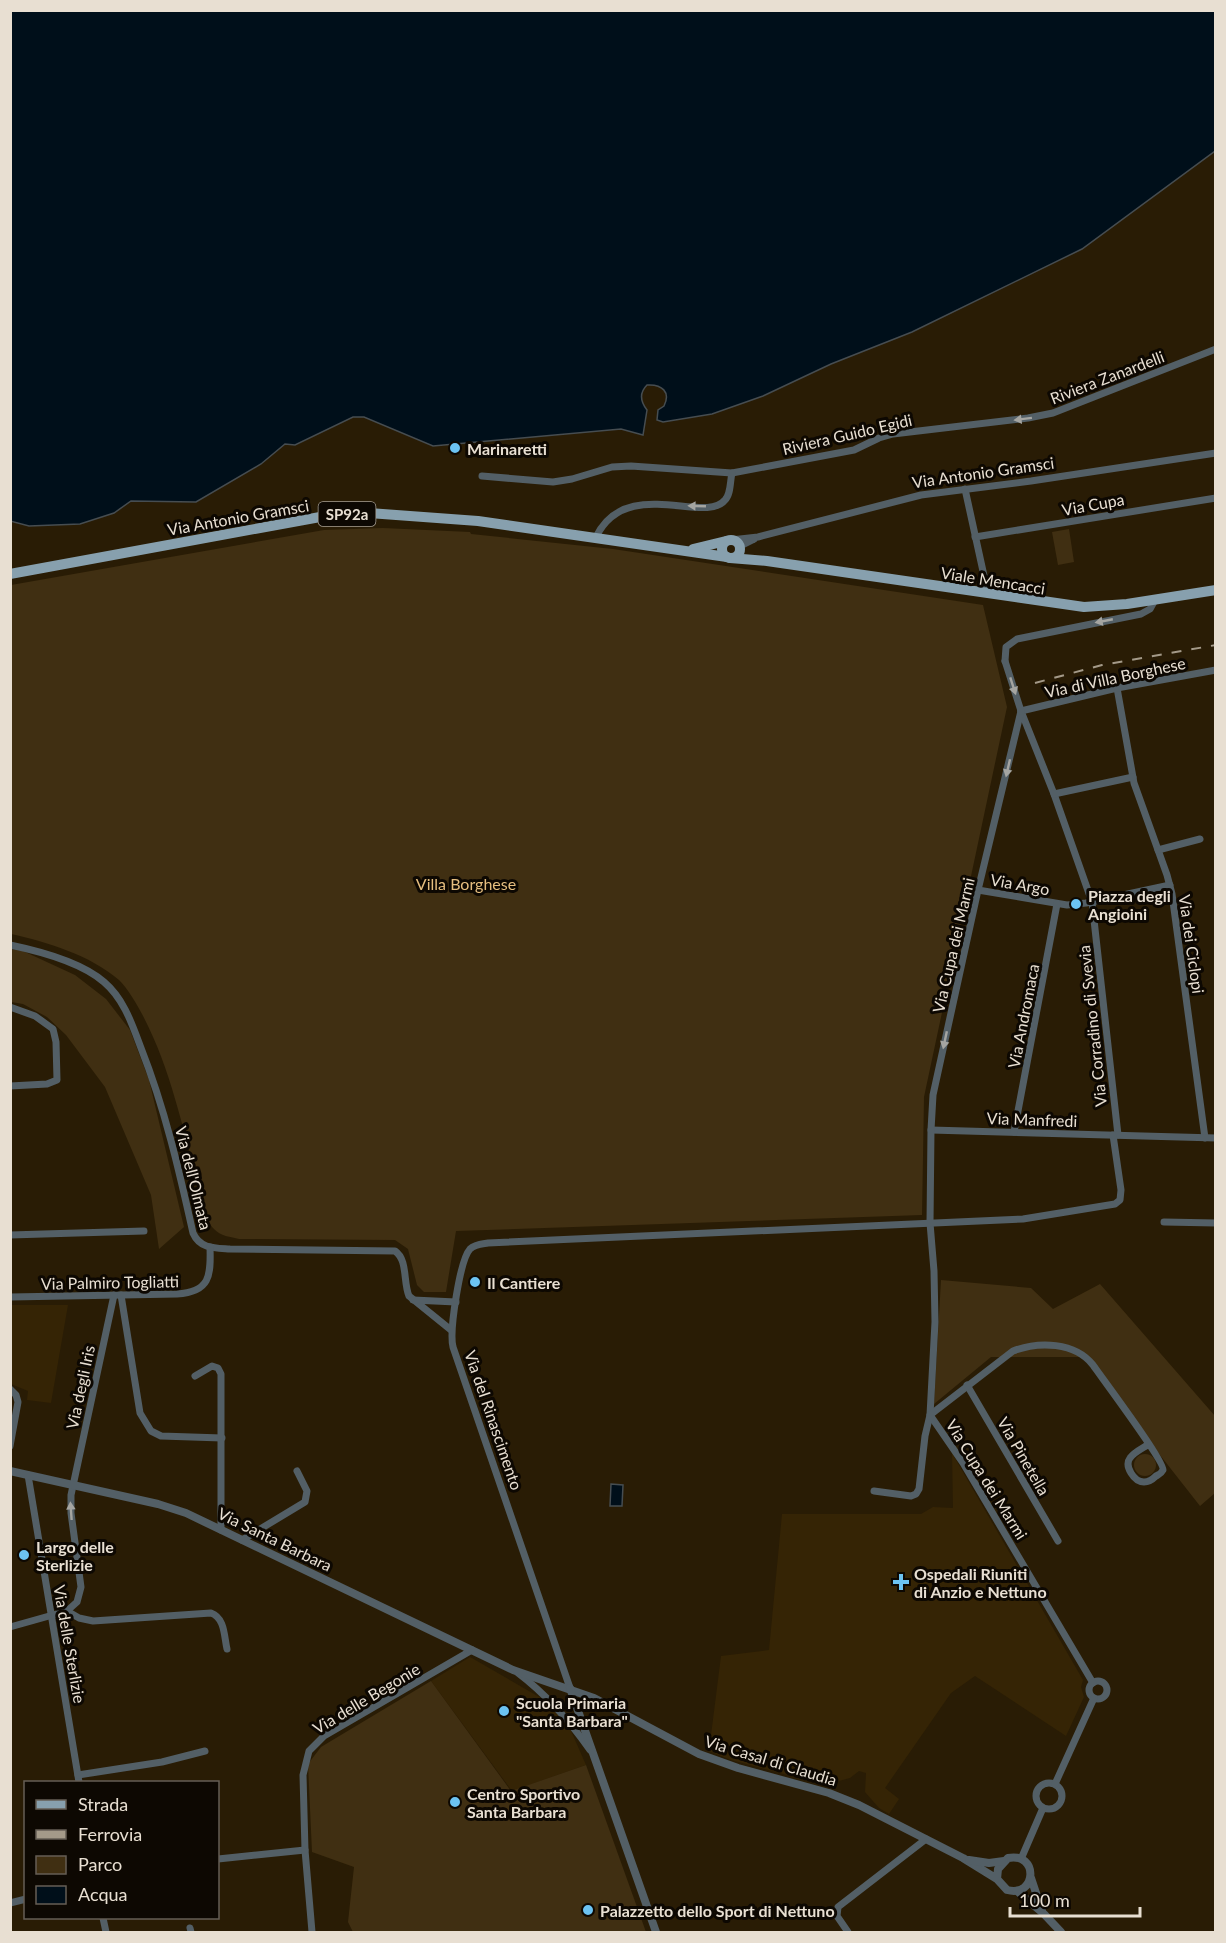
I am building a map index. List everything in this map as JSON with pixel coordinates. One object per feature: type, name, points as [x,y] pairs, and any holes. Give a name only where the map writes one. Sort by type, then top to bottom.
[{"type":"main road","name":"Via Antonio Gramsci","points":[[10,574],[331,515],[369,513],[477,521],[729,557]]},
{"type":"main road","name":"Via Antonio Gramsci","points":[[686,550],[734,544]]},
{"type":"main road","points":[[729,557],[737,556],[734,544]]},
{"type":"main road","name":"Viale Mencacci","points":[[734,544],[767,561]]},
{"type":"main road","name":"Viale Mencacci","points":[[729,557],[1087,607],[1155,600],[1215,590]]},
{"type":"street","name":"Riviera Zanardelli","points":[[970,425],[1028,418],[1063,410],[1215,349]]},
{"type":"street","name":"Riviera Guido Egidi","points":[[482,476],[553,483],[612,467],[631,466],[732,473],[857,449],[889,435],[970,425]]},
{"type":"street","name":"Via Antonio Gramsci","points":[[734,544],[921,495],[1042,480],[1215,453]]},
{"type":"street","points":[[596,537],[610,518],[636,506],[649,504],[706,507],[719,505],[728,496],[732,473]]},
{"type":"street","points":[[965,489],[987,594]]},
{"type":"street","name":"Via Cupa","points":[[975,537],[1215,498]]},
{"type":"street","points":[[1021,711],[1005,661],[1006,647],[1017,639],[1141,614],[1150,609],[1155,600]]},
{"type":"street","name":"Via di Villa Borghese","points":[[1021,711],[1117,688],[1215,670]]},
{"type":"street","name":"Via dei Ciclopi","points":[[1117,688],[1133,777],[1170,885],[1205,1138]]},
{"type":"street","name":"Via Corradino di Svevia","points":[[930,1223],[1044,1217],[1115,1204],[1120,1200],[1116,1135],[1092,902],[1054,794],[1021,711]]},
{"type":"street","name":"Via Cupa dei Marmi","points":[[874,1491],[908,1496],[916,1494],[919,1486],[930,1414],[935,1299],[930,1223],[933,1095],[978,890],[1021,711]]},
{"type":"street","points":[[1054,794],[1133,777]]},
{"type":"street","points":[[1158,850],[1200,839]]},
{"type":"street","points":[[1058,904],[1092,902],[1170,885]]},
{"type":"street","name":"Via Argo","points":[[978,890],[1058,904]]},
{"type":"street","name":"Via Andromaca","points":[[1014,1132],[1058,904]]},
{"type":"street","name":"Via dell'Olmata","points":[[10,945],[48,955],[89,972],[103,981],[120,1000],[131,1022],[159,1098],[194,1236],[201,1244],[210,1247],[393,1251],[401,1256],[407,1292],[413,1300]]},
{"type":"street","points":[[10,1007],[36,1016],[53,1029],[58,1076],[50,1084],[10,1086]]},
{"type":"street","name":"Via Manfredi","points":[[931,1130],[1215,1138]]},
{"type":"street","points":[[1164,1222],[1215,1222]]},
{"type":"street","name":"Via del Rinascimento","points":[[656,1932],[454,1352],[451,1330],[466,1256],[470,1249],[480,1244],[930,1223]]},
{"type":"street","points":[[10,1235],[144,1231]]},
{"type":"street","name":"Via Palmiro Togliatti","points":[[10,1297],[177,1294],[196,1291],[205,1284],[209,1276],[210,1247]]},
{"type":"street","points":[[118,1295],[139,1409],[145,1424],[152,1432],[161,1436],[222,1438]]},
{"type":"street","name":"Via degli Iris","points":[[67,1611],[77,1602],[81,1587],[71,1513],[73,1485],[118,1295]]},
{"type":"street","points":[[413,1300],[456,1302]]},
{"type":"street","points":[[413,1300],[451,1330]]},
{"type":"street","points":[[930,1414],[1013,1351],[1061,1346],[1076,1350],[1091,1362],[1162,1462],[1163,1468],[1160,1474],[1143,1482],[1135,1478],[1128,1463],[1131,1457],[1149,1444]]},
{"type":"street","points":[[195,1376],[212,1366],[218,1368],[220,1372],[221,1530]]},
{"type":"street","name":"Via Pinetella","points":[[967,1386],[1058,1541]]},
{"type":"street","points":[[10,1389],[16,1395],[18,1406],[10,1446]]},
{"type":"street","name":"Via Cupa dei Marmi","points":[[930,1414],[963,1463],[1093,1683]]},
{"type":"street","name":"Via Santa Barbara","points":[[10,1471],[167,1506],[513,1670],[570,1688]]},
{"type":"street","points":[[242,1540],[304,1504],[307,1493],[297,1471]]},
{"type":"street","name":"Via delle Sterlizie","points":[[28,1474],[79,1779]]},
{"type":"street","points":[[10,1627],[67,1611],[89,1621],[211,1613],[217,1615],[221,1620],[227,1650]]},
{"type":"street","name":"Via delle Begonie","points":[[312,1932],[305,1850],[303,1775],[306,1758],[312,1746],[324,1736],[472,1650]]},
{"type":"street","name":"Via Santa Barbara","points":[[513,1670],[552,1702],[570,1721],[596,1759]]},
{"type":"street","points":[[1101,1681],[1107,1687],[1105,1696],[1100,1699],[1094,1698],[1089,1691],[1093,1683],[1101,1681]]},
{"type":"street","name":"Via Casal di Claudia","points":[[570,1688],[603,1702],[699,1754],[738,1768],[835,1795],[879,1814],[963,1858],[998,1879],[1003,1887],[1017,1891],[1061,1932]]},
{"type":"street","points":[[1055,1784],[1094,1698]]},
{"type":"street","points":[[79,1779],[162,1762],[205,1750]]},
{"type":"street","points":[[1047,1783],[1055,1784],[1062,1794],[1061,1803],[1051,1810],[1043,1808],[1035,1798],[1037,1790],[1047,1783]]},
{"type":"street","points":[[1021,1859],[1043,1808]]},
{"type":"street","points":[[848,1932],[837,1916],[837,1907],[926,1839]]},
{"type":"street","points":[[219,1859],[305,1850]]},
{"type":"street","name":"Via Casal di Claudia","points":[[963,1858],[989,1863],[1004,1861],[1012,1857],[1021,1859],[1029,1866],[1036,1895],[1044,1914]]},
{"type":"street","points":[[998,1879],[998,1869],[1004,1861]]},
{"type":"street","points":[[1017,1891],[1026,1886],[1031,1876]]},
{"type":"shaded area","points":[[10,1305],[68,1305],[51,1403],[27,1400],[28,1391],[11,1384]]},
{"type":"shaded area","name":"Ospedali Riuniti di Anzio e Nettuno","points":[[952,1453],[1083,1680],[1081,1687],[1084,1697],[1066,1736],[975,1676],[951,1693],[885,1788],[899,1799],[889,1814],[879,1808],[865,1792],[866,1773],[859,1771],[850,1778],[824,1785],[731,1760],[709,1751],[721,1656],[769,1650],[782,1514],[921,1514],[933,1507],[953,1508]]},
{"type":"shaded area","name":"Scuola Primaria \"Santa Barbara\"","points":[[470,1657],[541,1698],[568,1724],[586,1765],[512,1791],[431,1681]]},
{"type":"green space","name":"Villa Borghese","points":[[383,528],[470,532],[471,534],[613,549],[983,605],[1007,707],[924,1097],[922,1215],[456,1231],[446,1292],[424,1292],[417,1285],[408,1249],[395,1240],[239,1239],[226,1236],[214,1229],[203,1207],[198,1182],[161,1055],[129,992],[119,980],[95,963],[53,945],[11,934],[11,585],[324,530]]},
{"type":"green space","points":[[1069,529],[1074,562],[1058,565],[1052,532]]},
{"type":"green space","points":[[10,949],[23,951],[75,975],[106,999],[130,1030],[149,1080],[184,1227],[159,1249],[151,1195],[105,1087],[66,1035],[47,1017],[23,1004],[11,1002]]},
{"type":"green space","points":[[941,1280],[1031,1288],[1053,1309],[1100,1284],[1215,1416],[1215,1493],[1200,1506],[1083,1357],[991,1357],[934,1404]]},
{"type":"green space","points":[[1141,1454],[1149,1454],[1156,1461],[1156,1469],[1149,1476],[1141,1476],[1134,1469],[1134,1461]]},
{"type":"green space","name":"Centro Sportivo Santa Barbara","points":[[431,1681],[511,1791],[586,1765],[646,1932],[353,1932],[348,1922],[354,1867],[312,1852],[308,1764],[321,1747]]},
{"type":"water","points":[[10,11],[1215,11],[1215,151],[1082,249],[912,332],[831,364],[763,396],[712,414],[663,422],[657,420],[658,410],[664,406],[666,401],[666,393],[657,386],[647,385],[641,397],[647,410],[643,435],[621,429],[433,446],[364,417],[353,417],[295,445],[285,444],[261,464],[196,502],[131,501],[114,513],[80,524],[29,526],[10,521]]},
{"type":"water","points":[[611,1484],[623,1485],[622,1506],[610,1506]]},
{"type":"railway","points":[[1035,683],[1102,665],[1216,645]]},
{"type":"place","name":"Marinaretti","points":[[455,448]]},
{"type":"place","name":"Piazza degli Angioini","points":[[1076,904]]},
{"type":"place","name":"Il Cantiere","points":[[475,1282]]},
{"type":"place","name":"Largo delle Sterlizie","points":[[24,1555]]},
{"type":"place","name":"Ospedali Riuniti di Anzio e Nettuno","points":[[901,1582]]},
{"type":"place","name":"Scuola Primaria \"Santa Barbara\"","points":[[504,1711]]},
{"type":"place","name":"Centro Sportivo Santa Barbara","points":[[455,1802]]},
{"type":"place","name":"Palazzetto dello Sport di Nettuno","points":[[588,1910]]}]
